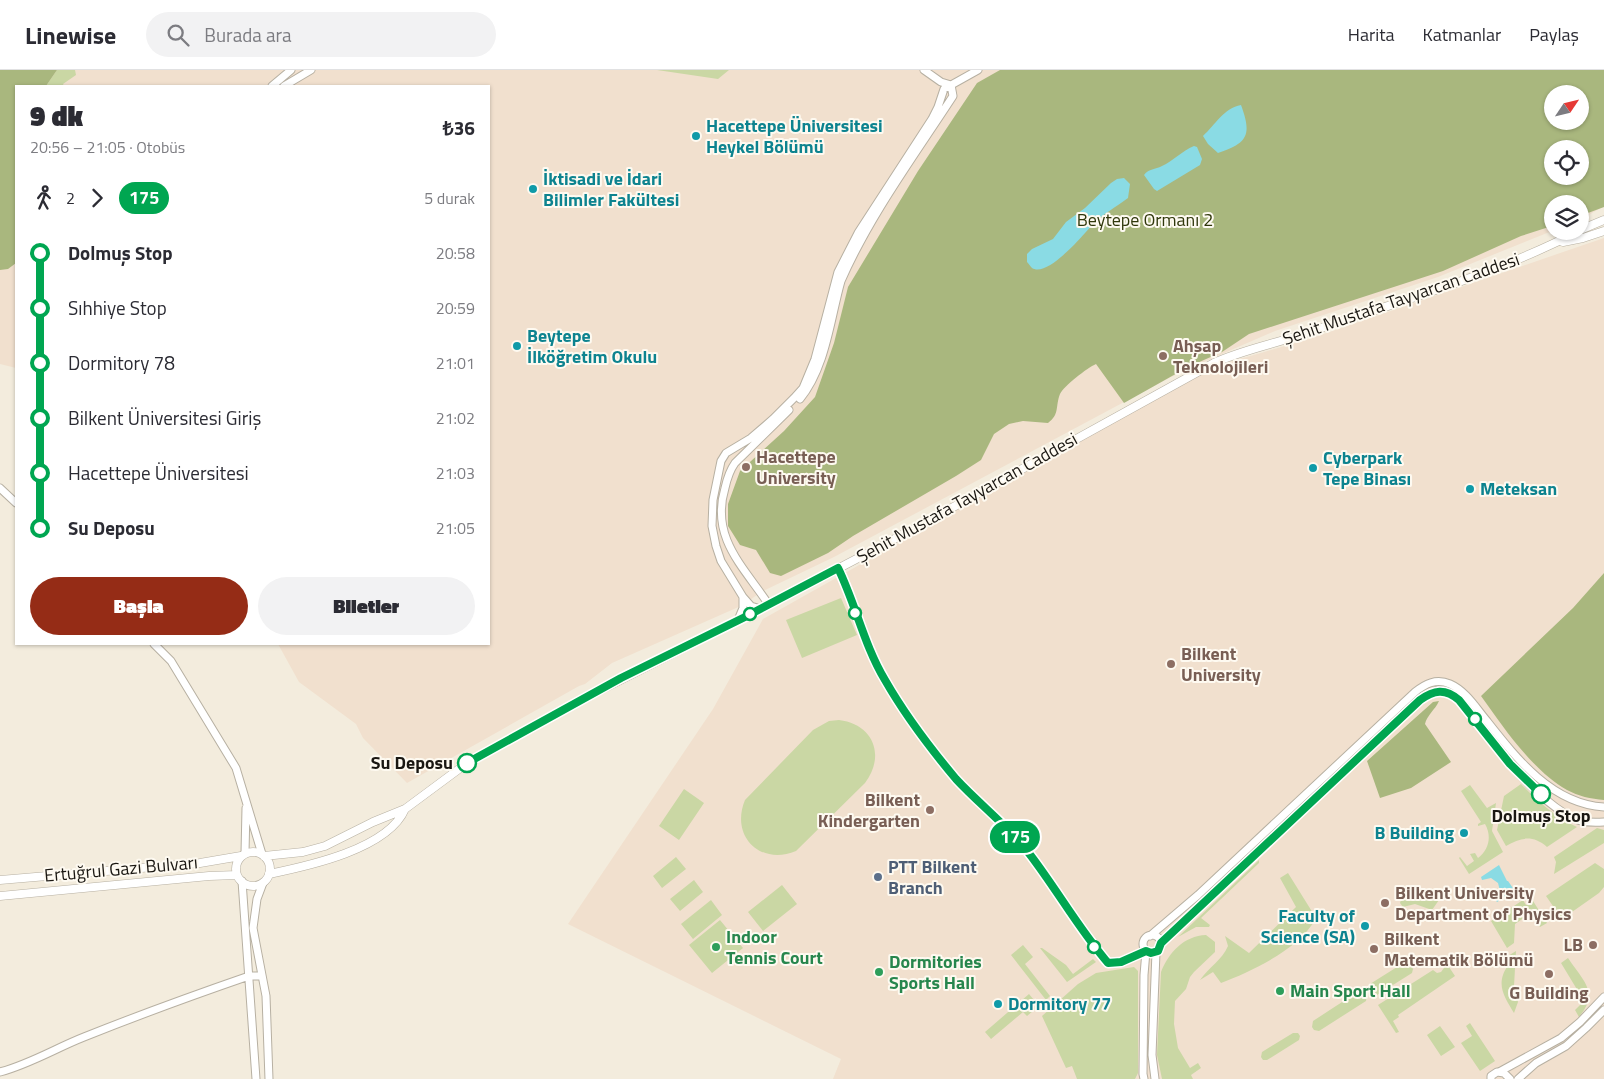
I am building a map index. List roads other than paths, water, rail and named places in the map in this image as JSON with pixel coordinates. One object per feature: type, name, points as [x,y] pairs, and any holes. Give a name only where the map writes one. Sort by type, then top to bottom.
[{"type":"main road","name":"Şehit Mustafa Tayyarcan Caddesi","points":[[1589,227],[1604,220]]},
{"type":"main road","name":"Şehit Mustafa Tayyarcan Caddesi","points":[[1554,244],[1604,231]]},
{"type":"main road","name":"Şehit Mustafa Tayyarcan Caddesi","points":[[263,855],[303,852],[325,846],[373,822],[406,809],[463,766],[621,678],[769,605],[920,526],[1214,363],[1405,300],[1562,240]]},
{"type":"main road","name":"Şehit Mustafa Tayyarcan Caddesi","points":[[269,874],[323,861],[358,848],[394,826],[401,819],[406,809]]},
{"type":"main road","points":[[257,852],[263,855],[269,863],[269,874],[262,883],[252,886],[240,878],[236,866],[243,855],[257,852]]},
{"type":"main road","name":"Ertuğrul Gazi Bulvarı","points":[[0,880],[200,863],[243,855]]},
{"type":"main road","name":"Ertuğrul Gazi Bulvarı","points":[[0,896],[209,876],[240,878]]},
{"type":"street","points":[[273,85],[291,70]]},
{"type":"street","points":[[286,85],[311,70]]},
{"type":"street","points":[[924,70],[941,82],[951,84]]},
{"type":"street","points":[[760,609],[751,606],[743,598],[722,561],[716,546],[712,526],[713,500],[721,461],[726,453],[751,438],[774,419],[803,388],[817,352],[835,279],[840,267],[866,221],[932,119],[944,89],[978,70]]},
{"type":"street","points":[[769,605],[732,553],[722,527],[722,497],[731,468],[793,407],[811,383],[821,356],[841,281],[846,270],[864,234],[953,96],[951,84]]},
{"type":"street","points":[[0,488],[15,502]]},
{"type":"street","points":[[738,620],[742,611],[743,598]]},
{"type":"street","points":[[155,645],[172,661],[236,768],[263,855]]},
{"type":"street","points":[[1144,1079],[1144,975],[1146,951],[1143,943],[1145,938],[1150,936],[1198,895],[1415,692],[1428,683],[1444,682],[1461,691],[1471,700],[1511,752],[1555,791],[1579,803],[1604,807]]},
{"type":"street","points":[[1146,951],[1156,952],[1160,948],[1161,943],[1420,700],[1438,690],[1453,694],[1510,764],[1566,815],[1588,822],[1604,822]]},
{"type":"street","points":[[243,855],[246,797]]},
{"type":"street","points":[[240,878],[256,1079]]},
{"type":"street","points":[[262,883],[257,900],[253,928],[266,1005],[269,1079]]},
{"type":"street","points":[[1150,936],[1158,938],[1161,943]]},
{"type":"street","points":[[1155,1079],[1152,1055],[1156,952]]},
{"type":"street","points":[[0,1072],[14,1068],[66,1044],[144,1013],[249,976],[262,976]]},
{"type":"street","points":[[1490,1079],[1491,1076],[1561,1038],[1580,1022],[1604,997]]},
{"type":"street","points":[[1518,1079],[1536,1063],[1566,1046],[1604,1010]]},
{"type":"street","points":[[1499,1072],[1504,1073],[1510,1079]]},
{"type":"water","points":[[1241,105],[1246,124],[1245,136],[1236,146],[1218,153],[1208,144],[1203,136],[1225,113]]},
{"type":"water","points":[[1194,146],[1197,147],[1202,159],[1200,165],[1157,191],[1154,189],[1144,175],[1150,170],[1166,164]]},
{"type":"water","points":[[1124,178],[1130,184],[1128,198],[1097,220],[1056,261],[1047,267],[1032,268],[1027,262],[1027,254],[1032,249],[1053,239],[1066,222],[1085,208],[1111,183],[1117,179]]},
{"type":"water","points":[[1499,865],[1507,881],[1515,891],[1497,902],[1495,899],[1500,891],[1498,883],[1491,878],[1482,880],[1481,877]]},
{"type":"place","name":"Hacettepe Üniversitesi Heykel Bölümü","points":[[696,136]]},
{"type":"place","name":"İktisadi ve İdari Bilimler Fakültesi","points":[[533,189]]},
{"type":"place","name":"Beytepe İlköğretim Okulu","points":[[517,346]]},
{"type":"place","name":"Ahşap Teknolojileri","points":[[1163,356]]},
{"type":"place","name":"Hacettepe University","points":[[746,467]]},
{"type":"place","name":"Cyberpark Tepe Binası","points":[[1313,468]]},
{"type":"place","name":"Meteksan","points":[[1470,489]]},
{"type":"place","name":"Bilkent University","points":[[1171,664]]},
{"type":"place","name":"Su Deposu","points":[[467,763]]},
{"type":"place","name":"Dolmuş Stop","points":[[1541,794]]},
{"type":"place","name":"Bilkent Kindergarten","points":[[930,810]]},
{"type":"place","name":"B Building","points":[[1464,833]]},
{"type":"place","name":"PTT Bilkent Branch","points":[[878,877]]},
{"type":"place","name":"Bilkent University Department of Physics","points":[[1385,903]]},
{"type":"place","name":"Faculty of Science (SA)","points":[[1365,926]]},
{"type":"place","name":"LB","points":[[1593,945]]},
{"type":"place","name":"Indoor Tennis Court","points":[[716,947]]},
{"type":"place","name":"Bilkent Matematik Bölümü","points":[[1374,949]]},
{"type":"place","name":"Dormitories Sports Hall","points":[[879,972]]},
{"type":"place","name":"G Building","points":[[1549,974]]},
{"type":"place","name":"Main Sport Hall","points":[[1280,991]]},
{"type":"place","name":"Dormitory 77","points":[[998,1004]]},
{"type":"park label","name":"Beytepe Ormanı 2","points":[[1145,220]]}]
